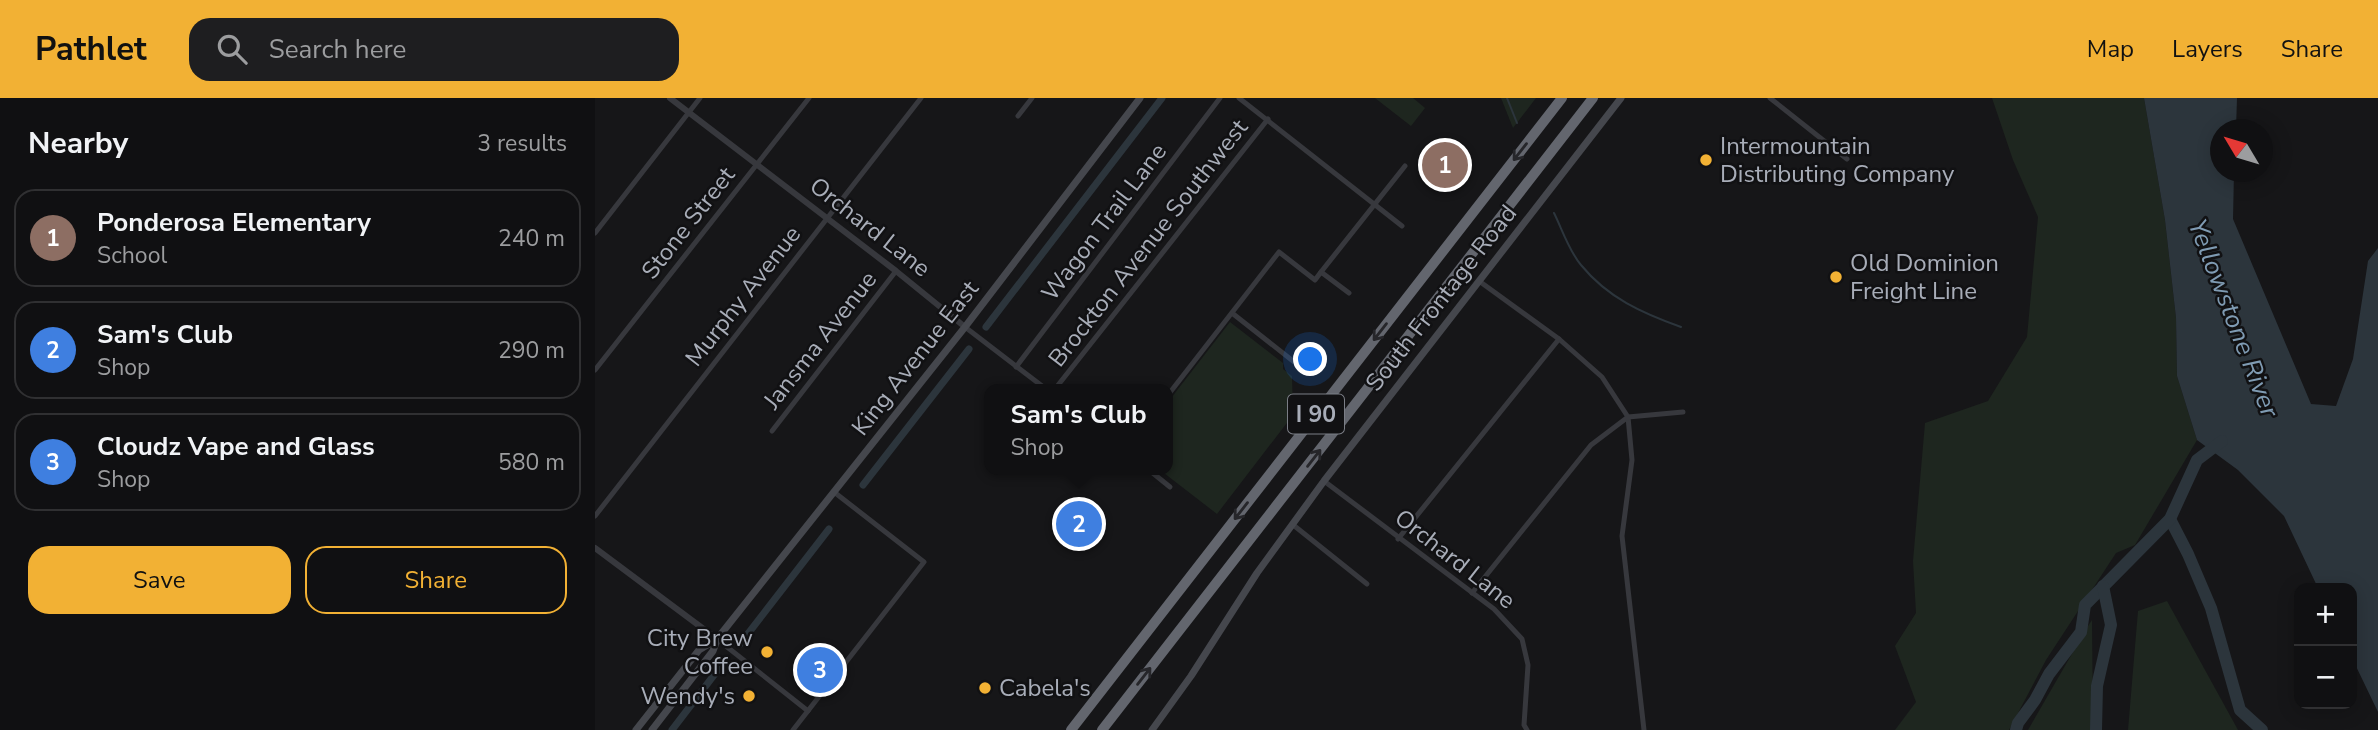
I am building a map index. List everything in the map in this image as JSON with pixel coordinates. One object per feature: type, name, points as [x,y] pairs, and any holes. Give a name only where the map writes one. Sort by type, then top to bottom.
[{"type":"highway","name":"I 90","points":[[1071,730],[1562,98]]},
{"type":"highway","name":"I 90","points":[[1102,730],[1593,98]]},
{"type":"main road","name":"King Avenue East","points":[[636,730],[699,650],[717,639],[965,327],[1140,98]]},
{"type":"main road","name":"South Frontage Road","points":[[1152,730],[1191,677],[1257,573],[1292,524],[1621,98]]},
{"type":"main road","name":"King Avenue East","points":[[652,730],[713,652],[717,639]]},
{"type":"street","name":"Orchard Lane","points":[[670,98],[1039,384]]},
{"type":"street","points":[[595,233],[700,98]]},
{"type":"street","name":"Stone Street","points":[[595,370],[809,98]]},
{"type":"street","name":"Murphy Avenue","points":[[595,516],[921,98]]},
{"type":"street","points":[[1018,116],[1032,98]]},
{"type":"street","name":"Wagon Trail Lane","points":[[1016,367],[1220,98]]},
{"type":"street","points":[[1239,98],[1402,226]]},
{"type":"street","points":[[1770,98],[1847,159]]},
{"type":"street","name":"Brockton Avenue Southwest","points":[[1059,384],[1268,119]]},
{"type":"street","points":[[1173,389],[1279,252],[1315,280],[1405,166]]},
{"type":"street","name":"Jansma Avenue","points":[[772,431],[896,271]]},
{"type":"street","points":[[1321,272],[1349,293]]},
{"type":"street","points":[[1479,281],[1559,340],[1602,377],[1628,417],[1632,460],[1622,536],[1644,730]]},
{"type":"street","points":[[1232,313],[1298,365]]},
{"type":"street","points":[[1398,538],[1559,340]]},
{"type":"street","points":[[1472,593],[1591,445],[1628,417],[1683,412]]},
{"type":"street","points":[[1155,475],[1170,487]]},
{"type":"street","name":"Orchard Lane","points":[[1324,481],[1494,610],[1522,639],[1528,665],[1524,725],[1527,730]]},
{"type":"street","points":[[793,730],[924,562],[834,492]]},
{"type":"street","points":[[1292,524],[1367,584]]},
{"type":"street","points":[[596,552],[717,639],[808,711]]},
{"type":"shaded area","points":[[1375,98],[1413,98],[1425,108],[1411,126]]},
{"type":"shaded area","points":[[1501,98],[1536,98],[1513,128]]},
{"type":"shaded area","points":[[1992,98],[2144,98],[2165,220],[2176,318],[2177,376],[2197,440],[2135,545],[2116,553],[2046,660],[2009,730],[1895,730],[1916,702],[1895,646],[1916,613],[1913,561],[1925,423],[1988,401],[2027,337],[2038,217],[2013,160]]},
{"type":"shaded area","points":[[1230,322],[1283,363],[1283,369],[1292,376],[1293,415],[1217,514],[1166,475],[1173,475],[1173,396]]},
{"type":"shaded area","points":[[2167,601],[2238,730],[2128,730],[2138,611]]},
{"type":"shaded area","points":[[2092,620],[2093,730],[2028,730],[2088,626]]},
{"type":"water","name":"Yellowstone River","points":[[2144,98],[2237,98],[2236,119],[2210,119],[2210,182],[2234,182],[2233,219],[2311,404],[2336,406],[2353,359],[2368,261],[2378,248],[2378,712],[2357,668],[2357,583],[2316,583],[2284,516],[2238,470],[2197,440],[2177,376],[2176,318],[2165,220]]},
{"type":"waterway","points":[[986,327],[1162,98]]},
{"type":"waterway","points":[[1507,98],[1517,123]]},
{"type":"waterway","points":[[1554,213],[1569,247],[1591,277],[1639,310],[1681,327]]},
{"type":"waterway","points":[[863,485],[969,349]]},
{"type":"waterway","points":[[2016,730],[2049,674],[2081,632],[2085,605],[2170,519],[2197,460],[2222,441]]},
{"type":"waterway","points":[[2170,519],[2211,608],[2240,710],[2262,730]]},
{"type":"waterway","points":[[740,644],[829,529]]},
{"type":"waterway","points":[[2096,730],[2097,686],[2111,625],[2103,586]]},
{"type":"waterway","points":[[672,730],[724,662]]},
{"type":"place","name":"Intermountain Distributing Company","points":[[1706,160]]},
{"type":"place","name":"Ponderosa Elementary","points":[[1445,165]]},
{"type":"place","name":"Old Dominion Freight Line","points":[[1836,277]]},
{"type":"place","name":"Sam's Club","points":[[1079,524]]},
{"type":"place","name":"City Brew Coffee","points":[[767,652]]},
{"type":"place","name":"Cloudz Vape and Glass","points":[[820,670]]},
{"type":"place","name":"Cabela's","points":[[985,688]]},
{"type":"place","name":"Wendy's","points":[[749,696]]}]
